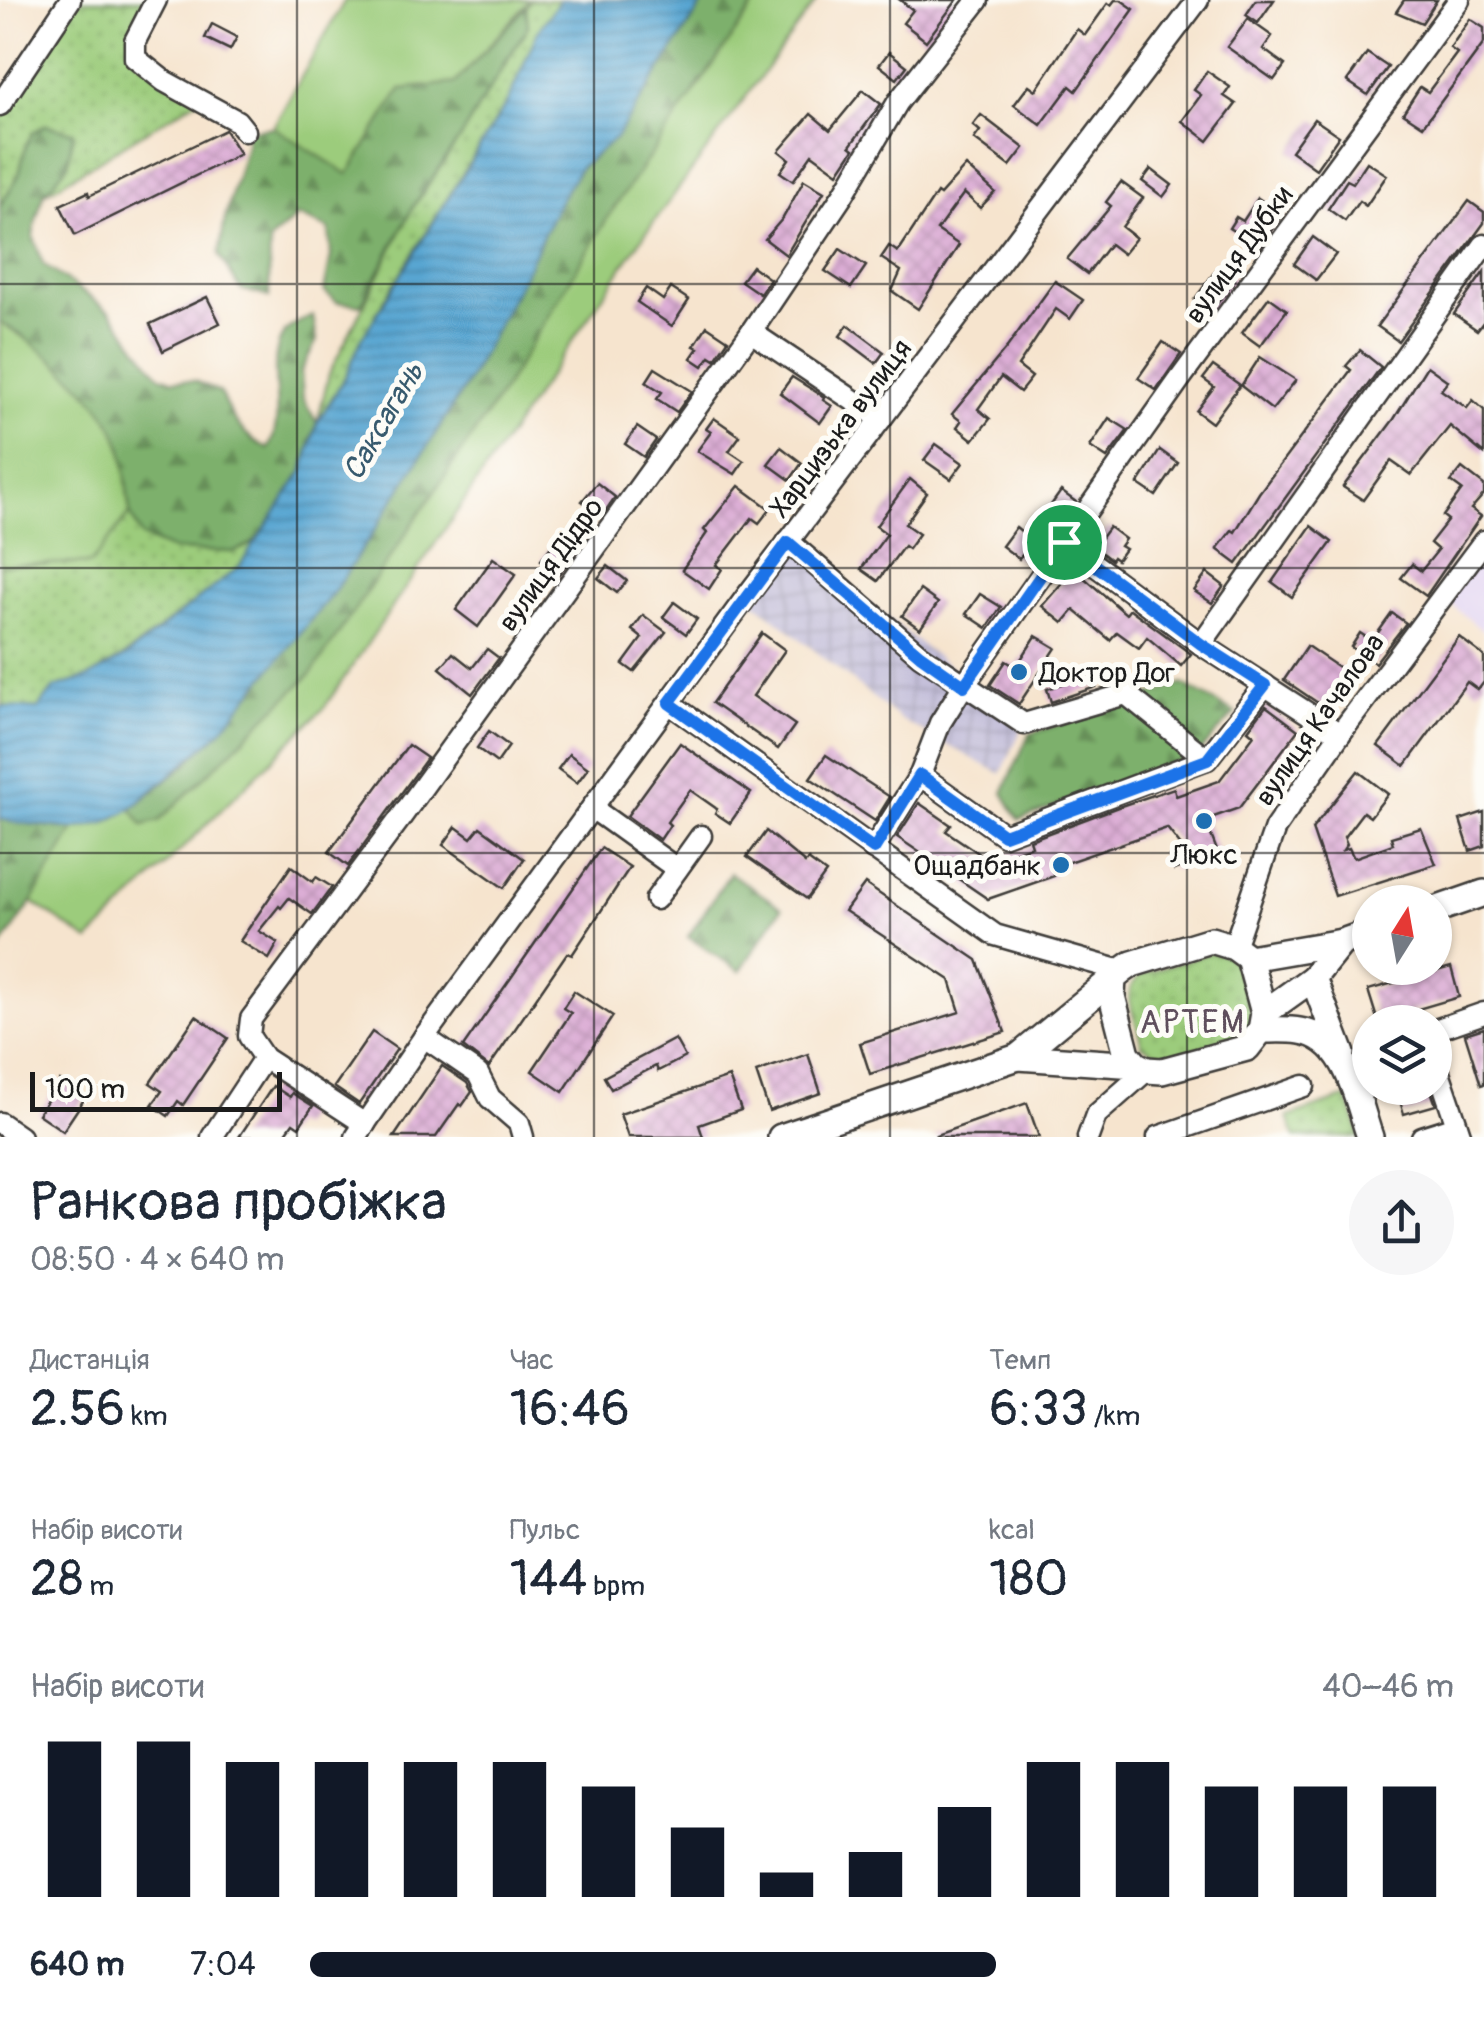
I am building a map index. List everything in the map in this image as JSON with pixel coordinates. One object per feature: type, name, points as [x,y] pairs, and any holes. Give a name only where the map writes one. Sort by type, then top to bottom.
[{"type":"main road","points":[[1452,904],[1484,893]]},
{"type":"main road","points":[[781,1137],[1018,1057],[1132,964],[1212,940],[1242,952],[1352,938]]},
{"type":"main road","points":[[1018,1057],[1162,1071],[1247,1048],[1262,1021],[1312,978],[1342,942]]},
{"type":"main road","points":[[1242,952],[1262,1021]]},
{"type":"main road","points":[[1118,975],[1112,996],[1127,1054],[1142,1068]]},
{"type":"main road","points":[[1312,978],[1370,1137]]},
{"type":"main road","points":[[1262,1021],[1303,1031],[1328,1043],[1347,1068]]},
{"type":"street","points":[[0,105],[70,0]]},
{"type":"street","points":[[156,0],[134,41],[135,58],[164,81],[237,120],[244,131]]},
{"type":"street","name":"вулиця Дідро","points":[[264,1058],[248,1036],[251,1019],[751,332],[843,195],[898,102],[978,0]]},
{"type":"street","name":"Харцизька вулиця","points":[[360,1130],[788,542],[1198,0]]},
{"type":"street","name":"вулиця Дубки","points":[[874,849],[920,775],[940,723],[964,686],[1064,542],[1459,0]]},
{"type":"street","points":[[1201,644],[1484,246]]},
{"type":"street","points":[[751,332],[881,420]]},
{"type":"street","name":"вулиця Качалова","points":[[1242,952],[1275,828],[1484,541]]},
{"type":"street","points":[[788,542],[920,655],[1024,724],[1126,694],[1207,760]]},
{"type":"street","points":[[1064,542],[1201,644],[1340,734]]},
{"type":"street","points":[[920,775],[1004,835],[1207,760],[1265,685]]},
{"type":"street","points":[[669,703],[995,936],[1118,975]]},
{"type":"street","points":[[592,808],[678,869]]},
{"type":"street","points":[[656,900],[701,836]]},
{"type":"street","points":[[1452,1024],[1484,1013]]},
{"type":"street","points":[[424,1038],[478,1074],[490,1098],[519,1124],[523,1137]]},
{"type":"street","points":[[212,1137],[264,1058],[360,1130]]},
{"type":"street","points":[[1088,1137],[1096,1115],[1142,1068]]},
{"type":"street","points":[[1158,1137],[1304,1086]]},
{"type":"street","points":[[1422,1137],[1459,1131],[1450,1105]]},
{"type":"street","points":[[0,1123],[20,1137]]},
{"type":"shaded area","points":[[788,541],[1024,724],[1001,774],[901,720],[747,596]]},
{"type":"shaded area","points":[[1484,541],[1484,632],[1442,597]]},
{"type":"green space","points":[[70,0],[156,0],[135,58],[199,99],[44,194],[68,164],[73,132],[26,145],[19,175],[0,206],[0,105]]},
{"type":"green space","points":[[345,0],[530,0],[455,83],[401,89],[348,174],[273,127]]},
{"type":"green space","points":[[530,0],[560,0],[538,31],[508,101],[378,310],[317,423],[329,374],[413,207],[528,26],[526,7]]},
{"type":"green space","points":[[705,0],[758,0],[610,214],[502,392],[312,673],[159,821],[143,825],[131,809],[189,762],[333,593],[467,383],[559,201],[580,168],[616,138]]},
{"type":"green space","points":[[758,0],[817,0],[640,241],[324,708],[89,941],[32,902],[74,829],[104,823],[131,809],[143,825],[159,821],[312,673],[502,392],[610,214]]},
{"type":"green space","points":[[526,7],[528,26],[413,207],[361,305],[337,302],[324,291],[331,256],[329,229],[298,216],[270,240],[269,297],[240,289],[219,255],[225,218],[247,142],[245,131],[273,127],[348,174],[401,89],[455,83]]},
{"type":"green space","points":[[46,125],[73,132],[68,164],[44,194],[36,220],[33,235],[43,264],[111,312],[159,375],[195,381],[220,392],[238,425],[268,449],[276,420],[279,344],[288,329],[313,316],[317,340],[301,371],[303,398],[317,423],[303,471],[260,540],[234,552],[173,550],[142,537],[130,513],[122,448],[95,400],[22,335],[0,322],[0,206],[19,175],[33,132]]},
{"type":"green space","points":[[0,322],[73,378],[116,432],[130,513],[91,563],[0,565]]},
{"type":"green space","points":[[130,513],[142,537],[173,550],[234,552],[260,540],[239,567],[126,655],[89,677],[54,688],[38,709],[2,708],[0,565],[91,563]]},
{"type":"green space","points":[[1183,684],[1235,713],[1197,755],[1019,820],[1003,793],[1029,734]]},
{"type":"green space","points":[[0,818],[74,829],[0,949]]},
{"type":"green space","points":[[730,873],[782,908],[740,971],[688,937]]},
{"type":"green space","points":[[1212,952],[1227,956],[1237,965],[1252,1015],[1247,1029],[1240,1037],[1165,1058],[1142,1045],[1129,1000],[1131,986],[1140,975]]},
{"type":"green space","points":[[1347,1097],[1361,1137],[1295,1137],[1288,1117]]},
{"type":"water","name":"Саксагань","points":[[560,0],[705,0],[616,138],[580,167],[467,383],[333,593],[218,734],[131,809],[104,823],[74,829],[0,818],[0,706],[38,709],[54,688],[89,677],[126,656],[239,567],[303,471],[317,423],[345,377],[362,338],[508,101],[538,31]]},
{"type":"building","points":[[900,0],[957,0],[926,41],[903,23],[913,10]]},
{"type":"building","points":[[1115,0],[1134,9],[1076,91],[1070,86],[1041,125],[1014,105],[1029,85],[1036,90],[1077,29],[1085,35],[1108,3],[1111,5]]},
{"type":"building","points":[[1256,0],[1274,0],[1258,23],[1246,15]]},
{"type":"building","points":[[1404,0],[1437,0],[1422,23],[1396,12]]},
{"type":"building","points":[[1248,19],[1272,36],[1263,49],[1285,65],[1274,80],[1227,47]]},
{"type":"building","points":[[1470,19],[1484,28],[1484,43],[1423,126],[1403,113],[1420,87],[1428,92],[1457,53],[1450,48]]},
{"type":"building","points":[[212,24],[237,37],[230,50],[205,38]]},
{"type":"building","points":[[889,52],[907,66],[897,79],[879,65]]},
{"type":"building","points":[[1367,53],[1388,67],[1368,95],[1347,81]]},
{"type":"building","points":[[1207,71],[1230,87],[1224,96],[1236,104],[1208,141],[1182,121],[1201,95],[1194,90]]},
{"type":"building","points":[[863,90],[881,104],[850,146],[854,149],[838,173],[812,154],[793,181],[780,172],[789,159],[779,151],[811,114],[830,130]]},
{"type":"building","points":[[981,115],[1024,148],[1010,166],[974,139],[980,131],[973,125]]},
{"type":"building","points":[[1314,119],[1339,136],[1316,169],[1291,151]]},
{"type":"building","points":[[225,130],[240,154],[75,235],[60,205],[88,192],[89,196]]},
{"type":"building","points":[[1367,162],[1387,175],[1366,206],[1359,201],[1345,221],[1328,209],[1347,180],[1353,183]]},
{"type":"building","points":[[966,166],[995,192],[980,208],[964,193],[937,230],[959,245],[918,309],[892,291],[901,271],[881,258],[889,246],[898,252],[937,193],[940,195]]},
{"type":"building","points":[[1151,169],[1172,185],[1163,197],[1142,181]]},
{"type":"building","points":[[804,180],[824,192],[786,255],[765,239],[783,218]]},
{"type":"building","points":[[1121,182],[1143,198],[1122,227],[1136,238],[1123,254],[1110,244],[1087,274],[1067,259],[1111,206],[1106,202]]},
{"type":"building","points":[[1258,198],[1282,214],[1260,248],[1229,228],[1236,217],[1243,221]]},
{"type":"building","points":[[1469,201],[1484,212],[1484,223],[1398,341],[1377,326]]},
{"type":"building","points":[[1313,237],[1336,254],[1316,280],[1294,264]]},
{"type":"building","points":[[840,249],[866,266],[851,288],[825,271]]},
{"type":"building","points":[[752,266],[770,279],[760,294],[741,281]]},
{"type":"building","points":[[1218,267],[1235,279],[1211,312],[1194,300]]},
{"type":"building","points":[[1484,272],[1484,321],[1477,330],[1454,314]]},
{"type":"building","points":[[1055,281],[1083,300],[1070,319],[1056,309],[1018,366],[1032,377],[1020,392],[1001,377],[978,409],[990,419],[973,440],[957,427],[961,421],[952,414]]},
{"type":"building","points":[[646,288],[663,300],[671,288],[689,300],[672,326],[637,302]]},
{"type":"building","points":[[207,297],[220,323],[163,351],[150,324]]},
{"type":"building","points":[[1269,297],[1287,310],[1260,346],[1242,333]]},
{"type":"building","points":[[848,325],[884,352],[876,363],[840,336]]},
{"type":"building","points":[[707,326],[728,340],[715,359],[710,356],[703,366],[691,358]]},
{"type":"building","points":[[1163,342],[1181,354],[1156,390],[1138,378]]},
{"type":"building","points":[[1360,350],[1381,367],[1237,564],[1217,549],[1232,530],[1235,532],[1259,493],[1351,370],[1346,366]]},
{"type":"building","points":[[1260,357],[1296,380],[1272,410],[1241,386]]},
{"type":"building","points":[[1213,366],[1240,385],[1212,423],[1196,411],[1214,387],[1203,379]]},
{"type":"building","points":[[1427,366],[1448,381],[1441,390],[1467,408],[1473,400],[1484,410],[1484,454],[1450,426],[1411,475],[1391,461],[1363,500],[1343,487],[1394,419]]},
{"type":"building","points":[[655,368],[692,391],[677,412],[657,399],[662,392],[646,382]]},
{"type":"building","points":[[792,377],[832,406],[820,423],[780,393]]},
{"type":"building","points":[[714,418],[740,436],[729,451],[744,461],[735,474],[697,451],[711,432],[706,429]]},
{"type":"building","points":[[1109,418],[1128,430],[1107,458],[1090,447]]},
{"type":"building","points":[[637,427],[656,440],[644,457],[625,444]]},
{"type":"building","points":[[936,444],[963,463],[951,479],[924,460]]},
{"type":"building","points":[[781,447],[802,463],[790,480],[768,464]]},
{"type":"building","points":[[1160,450],[1178,463],[1156,496],[1138,484]]},
{"type":"building","points":[[1462,468],[1484,485],[1484,494],[1471,509],[1481,516],[1426,596],[1401,578],[1412,564],[1421,571],[1438,550],[1430,543],[1448,520],[1443,516],[1462,490],[1451,482]]},
{"type":"building","points":[[910,479],[927,493],[905,524],[919,534],[908,549],[904,546],[878,581],[861,569],[887,534],[876,526]]},
{"type":"building","points":[[597,483],[615,497],[602,516],[582,501]]},
{"type":"building","points":[[739,486],[770,509],[759,523],[752,518],[716,565],[722,569],[709,589],[682,570],[707,533],[704,530]]},
{"type":"building","points":[[1061,491],[1076,502],[1064,518],[1049,508]]},
{"type":"building","points":[[1311,526],[1332,542],[1292,597],[1272,582]]},
{"type":"building","points":[[1016,527],[1033,541],[1019,559],[1002,546]]},
{"type":"building","points":[[1109,527],[1125,539],[1120,546],[1125,549],[1117,560],[1094,547]]},
{"type":"building","points":[[555,541],[574,554],[559,574],[541,560]]},
{"type":"building","points":[[493,558],[516,574],[478,627],[456,610]]},
{"type":"building","points":[[608,566],[627,581],[617,593],[598,578]]},
{"type":"building","points":[[1074,569],[1126,614],[1130,609],[1191,654],[1181,666],[1147,637],[1139,648],[1117,632],[1110,640],[1074,610],[1063,623],[1042,606]]},
{"type":"building","points":[[1207,573],[1224,586],[1212,603],[1194,591]]},
{"type":"building","points":[[920,590],[938,603],[920,629],[902,616]]},
{"type":"building","points":[[980,594],[1001,607],[987,628],[966,614]]},
{"type":"building","points":[[674,602],[697,619],[686,634],[663,617]]},
{"type":"building","points":[[1392,613],[1406,623],[1375,663],[1351,647],[1360,633],[1372,641]]},
{"type":"building","points":[[643,615],[666,632],[634,672],[623,664],[642,638],[632,630]]},
{"type":"building","points":[[762,633],[785,650],[753,696],[795,725],[778,749],[712,703]]},
{"type":"building","name":"Доктор Дог","points":[[1036,636],[1056,648],[1019,704],[990,685],[1006,661],[1016,667]]},
{"type":"building","points":[[1459,637],[1484,656],[1484,682],[1478,690],[1467,682],[1405,766],[1378,746]]},
{"type":"building","points":[[1307,646],[1347,673],[1324,707],[1284,680]]},
{"type":"building","points":[[487,649],[499,658],[472,694],[440,668],[453,653],[472,668]]},
{"type":"building","points":[[1090,674],[1096,687],[1051,702],[1047,689]]},
{"type":"building","points":[[1266,706],[1298,730],[1239,808],[1205,820],[1218,853],[1174,870],[1169,857],[1185,851],[1167,828],[1051,868],[1054,876],[988,899],[897,837],[919,803],[951,825],[946,831],[989,860],[1032,846],[1030,840],[1118,807],[1174,788],[1176,796],[1219,781],[1254,735],[1248,730]]},
{"type":"building","points":[[489,731],[509,746],[497,763],[477,748]]},
{"type":"building","points":[[680,743],[751,793],[730,823],[690,790],[667,822],[670,825],[660,840],[627,816]]},
{"type":"building","points":[[408,745],[427,758],[348,866],[329,852]]},
{"type":"building","points":[[569,754],[588,768],[577,783],[558,769]]},
{"type":"building","points":[[826,755],[890,797],[875,821],[810,778]]},
{"type":"building","points":[[1358,771],[1388,794],[1370,817],[1363,812],[1344,837],[1347,844],[1343,850],[1349,848],[1354,858],[1393,844],[1391,837],[1421,828],[1436,864],[1370,885],[1352,885],[1352,891],[1335,896],[1312,829]]},
{"type":"building","points":[[1484,812],[1484,846],[1470,851],[1460,820]]},
{"type":"building","points":[[456,827],[471,838],[480,827],[524,859],[504,888],[443,845]]},
{"type":"building","points":[[766,831],[805,863],[808,860],[826,873],[807,899],[747,857]]},
{"type":"building","points":[[601,848],[630,867],[572,955],[567,953],[489,1067],[463,1047]]},
{"type":"building","points":[[291,866],[313,882],[316,877],[332,887],[312,914],[289,898],[279,906],[259,931],[278,943],[269,959],[240,941]]},
{"type":"building","points":[[865,884],[977,960],[1005,1032],[870,1074],[860,1043],[960,1012],[950,980],[845,911]]},
{"type":"building","points":[[1452,971],[1459,997],[1432,1005],[1373,1005],[1368,990],[1386,985],[1452,985]]},
{"type":"building","points":[[574,991],[613,1016],[563,1092],[532,1071],[571,1013],[563,1008]]},
{"type":"building","points":[[196,1016],[228,1038],[183,1105],[178,1101],[168,1116],[152,1105],[162,1091],[150,1083]]},
{"type":"building","points":[[1484,1028],[1484,1084],[1481,1085],[1465,1034]]},
{"type":"building","points":[[372,1032],[397,1049],[359,1104],[334,1087]]},
{"type":"building","points":[[675,1039],[685,1057],[658,1071],[656,1066],[611,1089],[604,1077]]},
{"type":"building","points":[[808,1054],[821,1093],[769,1111],[756,1072]]},
{"type":"building","points":[[442,1066],[467,1083],[472,1092],[436,1137],[394,1137]]},
{"type":"building","points":[[729,1077],[741,1110],[699,1125],[703,1137],[628,1137],[620,1114]]},
{"type":"building","points":[[60,1081],[85,1098],[63,1131],[38,1114]]},
{"type":"building","points":[[273,1086],[313,1106],[299,1127],[293,1123],[283,1137],[239,1137]]},
{"type":"building","points":[[1027,1103],[1039,1137],[936,1135]]},
{"type":"building","points":[[1401,1105],[1436,1105],[1404,1114]]},
{"type":"place","name":"Доктор Дог","points":[[1019,672]]},
{"type":"place","name":"Люкс","points":[[1204,821]]},
{"type":"place","name":"Ощадбанк","points":[[1061,865]]},
{"type":"district","name":"АРТЕМ","points":[[1193,1022]]},
{"type":"route","points":[[788,542],[920,655],[964,686],[1064,542],[1201,644],[1265,685],[1207,760],[1004,835],[920,775],[874,849],[669,703],[788,542]]}]
